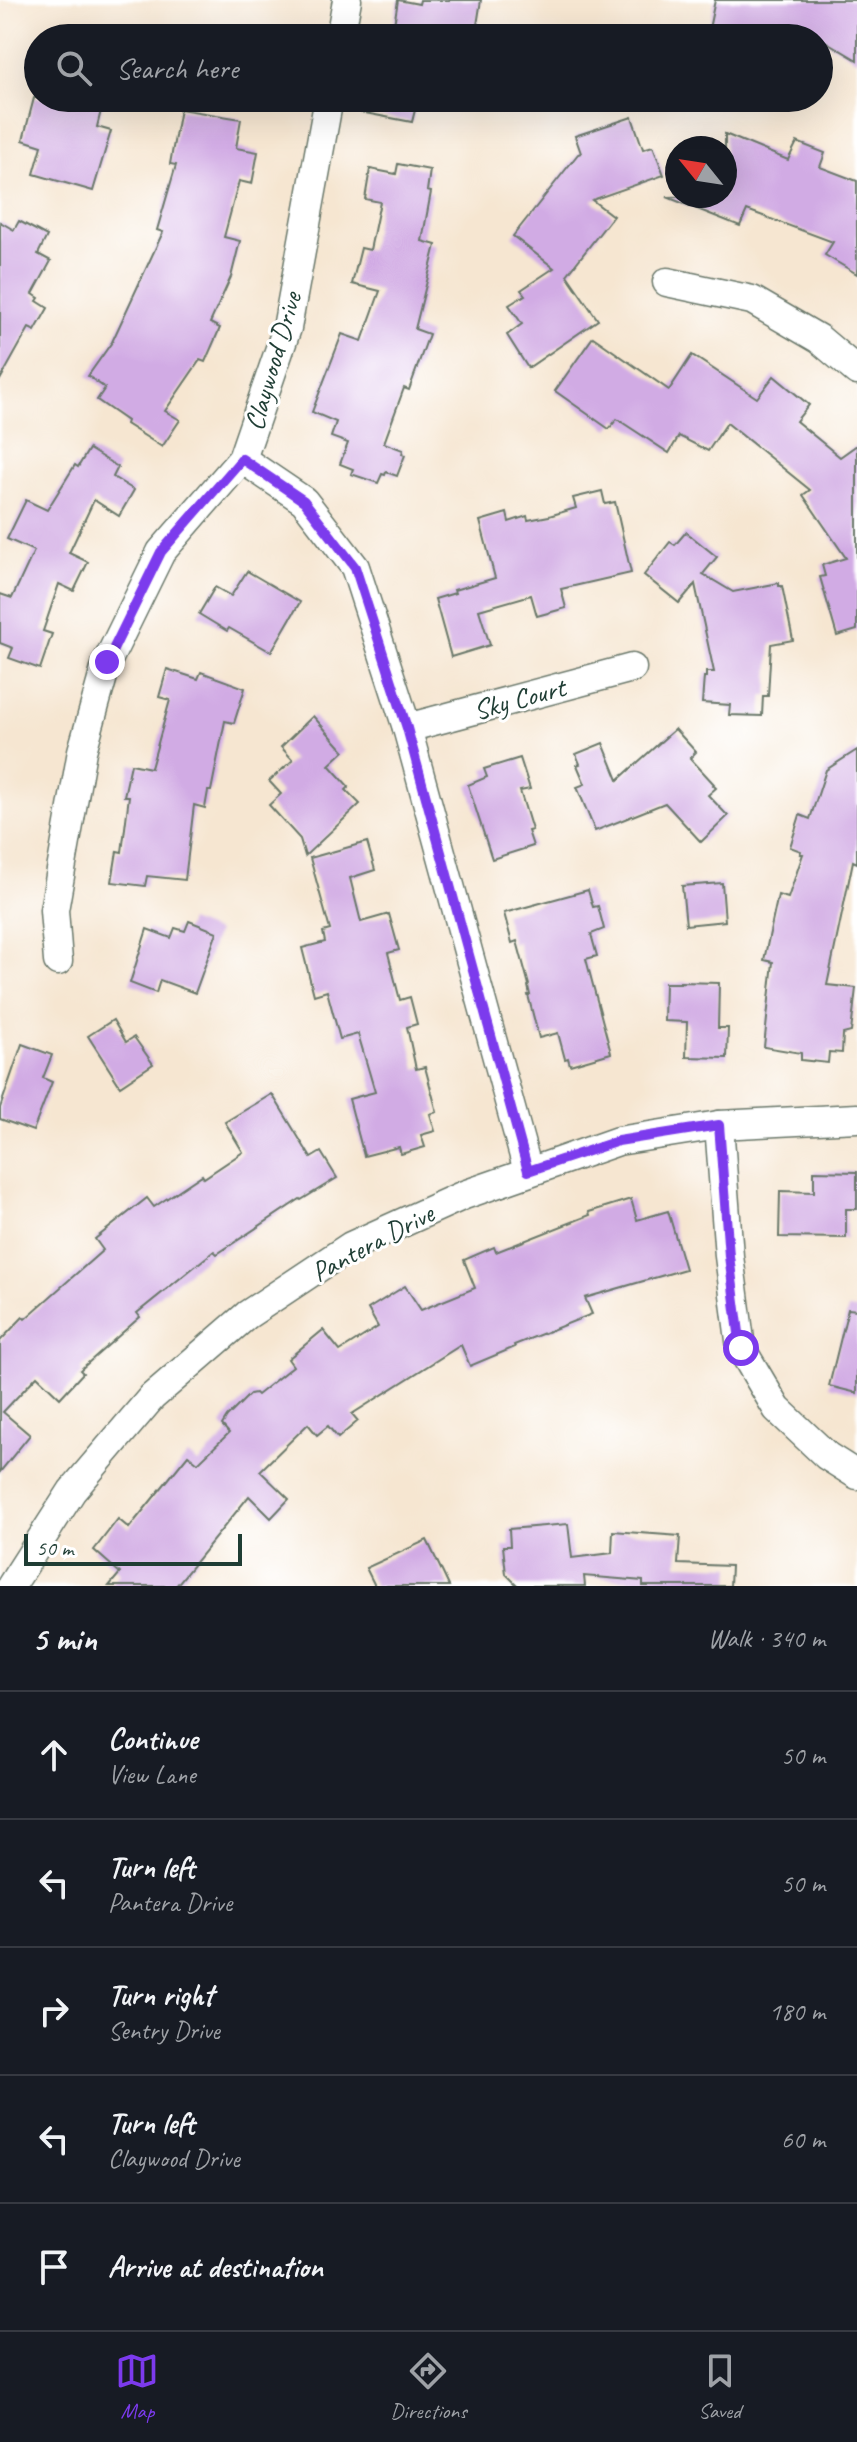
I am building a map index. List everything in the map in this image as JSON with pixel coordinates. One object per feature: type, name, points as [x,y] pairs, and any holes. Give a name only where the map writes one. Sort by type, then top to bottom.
[{"type":"street","points":[[343,24],[347,0]]},
{"type":"street","name":"Claywood Drive","points":[[58,961],[54,910],[82,751],[107,662],[161,552],[242,459],[287,328],[326,112]]},
{"type":"street","points":[[667,282],[752,300],[819,339],[857,371]]},
{"type":"street","points":[[242,459],[304,501],[355,567],[407,728],[528,1171]]},
{"type":"street","name":"Sky Court","points":[[407,728],[632,668]]},
{"type":"street","name":"Pantera Drive","points":[[11,1586],[72,1491],[152,1397],[247,1315],[351,1246],[464,1195],[618,1141],[719,1125],[857,1118]]},
{"type":"street","points":[[719,1125],[729,1256],[741,1348],[777,1409],[827,1456],[857,1475]]},
{"type":"building","points":[[398,0],[419,4],[420,0],[481,0],[477,24],[394,24]]},
{"type":"building","points":[[715,0],[857,0],[857,60],[833,46],[833,24],[710,24]]},
{"type":"building","points":[[30,112],[101,112],[97,127],[111,131],[93,191],[34,174],[42,146],[23,140]]},
{"type":"building","points":[[179,112],[241,119],[236,148],[258,152],[252,184],[239,181],[224,237],[240,241],[231,277],[210,323],[220,328],[205,362],[200,360],[165,411],[180,420],[162,447],[126,424],[127,421],[97,400],[105,388],[88,376],[112,342],[163,232],[157,230],[176,165],[170,164]]},
{"type":"building","points":[[360,112],[414,112],[412,122]]},
{"type":"building","points":[[632,117],[643,149],[653,146],[664,175],[592,200],[613,216],[567,275],[598,320],[528,368],[507,335],[522,324],[509,305],[525,295],[521,290],[554,268],[513,236],[581,153],[575,136]]},
{"type":"building","points":[[737,139],[788,160],[797,142],[825,153],[820,167],[857,181],[857,274],[825,255],[833,242],[747,210],[740,226],[695,208],[737,208]]},
{"type":"building","points":[[398,164],[430,170],[427,191],[431,192],[422,241],[436,245],[415,329],[429,334],[409,390],[404,388],[384,443],[403,450],[402,454],[405,455],[397,476],[386,472],[378,483],[351,474],[353,469],[340,464],[348,443],[331,437],[336,422],[312,412],[342,334],[362,341],[380,291],[352,284],[361,248],[370,250],[380,202],[365,199],[370,169],[396,174]]},
{"type":"building","points":[[19,221],[47,236],[38,254],[51,261],[33,294],[48,308],[35,331],[29,328],[0,380],[0,222],[14,230]]},
{"type":"building","points":[[593,337],[669,390],[692,355],[757,398],[774,376],[809,405],[796,421],[840,457],[857,445],[857,630],[837,636],[820,577],[825,576],[822,565],[846,558],[803,495],[810,490],[727,423],[708,451],[679,436],[669,453],[617,419],[609,429],[555,391]]},
{"type":"building","points":[[89,449],[118,467],[113,477],[134,490],[119,516],[94,500],[69,553],[88,562],[74,591],[59,584],[43,631],[52,634],[40,669],[9,658],[13,648],[0,643],[0,594],[12,598],[34,551],[7,539],[26,500],[47,510],[75,465],[78,467]]},
{"type":"building","points":[[602,491],[605,504],[615,502],[631,573],[561,589],[566,608],[537,616],[531,595],[479,610],[490,645],[451,657],[435,599],[495,578],[480,521],[507,513],[509,522],[527,516],[528,520],[549,516],[576,508],[573,498]]},
{"type":"building","points":[[686,532],[717,557],[703,574],[733,592],[779,583],[782,586],[793,640],[771,644],[768,696],[763,696],[762,716],[729,715],[730,705],[702,703],[704,677],[706,672],[714,672],[695,584],[679,603],[644,575],[670,542],[675,545]]},
{"type":"building","points":[[247,571],[300,602],[271,652],[199,614],[215,587],[231,596]]},
{"type":"building","points":[[167,669],[198,679],[201,672],[245,688],[234,723],[225,721],[205,808],[194,805],[185,880],[147,876],[145,886],[112,882],[117,851],[122,852],[129,796],[124,796],[131,764],[151,768],[170,700],[159,697]]},
{"type":"building","points":[[313,716],[344,751],[329,765],[360,804],[305,856],[300,839],[269,805],[281,794],[269,781],[293,760],[281,747]]},
{"type":"building","points":[[675,729],[696,752],[690,758],[716,788],[708,795],[728,816],[701,842],[665,803],[595,831],[577,787],[585,784],[576,754],[603,743],[618,780]]},
{"type":"building","points":[[857,750],[857,863],[853,861],[827,985],[856,988],[851,1032],[843,1034],[842,1053],[829,1052],[828,1063],[801,1060],[801,1053],[764,1047],[773,962],[764,960],[778,895],[788,898],[803,854],[790,847],[800,815],[810,819],[826,770]]},
{"type":"building","points":[[520,758],[530,789],[520,791],[532,830],[528,831],[533,846],[492,859],[468,785],[487,777],[484,769]]},
{"type":"building","points":[[367,842],[375,870],[350,878],[361,922],[389,914],[399,950],[388,953],[400,1000],[410,997],[417,1024],[407,1027],[416,1069],[425,1067],[437,1112],[430,1114],[435,1131],[421,1135],[425,1147],[401,1154],[399,1147],[364,1156],[349,1099],[375,1092],[358,1034],[340,1039],[327,991],[314,995],[302,948],[325,942],[323,932],[330,930],[310,858]]},
{"type":"building","points":[[722,883],[725,921],[686,925],[682,886]]},
{"type":"building","points":[[588,890],[593,907],[598,906],[604,929],[591,934],[597,956],[586,959],[611,1053],[570,1065],[568,1058],[565,1059],[558,1033],[539,1038],[517,941],[512,943],[504,913]]},
{"type":"building","points":[[189,921],[217,932],[195,993],[160,980],[156,993],[130,983],[147,929],[171,938],[175,928],[185,931]]},
{"type":"building","points":[[665,983],[719,983],[718,1028],[728,1028],[727,1058],[686,1057],[687,1022],[664,1021]]},
{"type":"building","points":[[113,1020],[126,1042],[134,1037],[153,1064],[120,1086],[88,1036]]},
{"type":"building","points":[[22,1044],[52,1055],[43,1078],[52,1082],[33,1131],[0,1119],[0,1108]]},
{"type":"building","points":[[272,1094],[311,1158],[321,1152],[337,1178],[217,1254],[214,1251],[137,1313],[140,1317],[80,1370],[83,1373],[60,1398],[37,1376],[3,1412],[30,1435],[0,1472],[0,1341],[23,1317],[25,1319],[103,1250],[95,1239],[147,1198],[154,1207],[243,1152],[225,1122]]},
{"type":"building","points":[[814,1171],[857,1172],[857,1209],[846,1209],[846,1238],[779,1237],[780,1191],[814,1192]]},
{"type":"building","points":[[631,1199],[637,1220],[668,1211],[685,1269],[585,1298],[592,1314],[470,1366],[461,1345],[352,1414],[358,1421],[338,1438],[328,1426],[317,1435],[308,1424],[260,1471],[289,1499],[271,1518],[249,1496],[176,1586],[109,1586],[120,1573],[94,1550],[118,1519],[129,1528],[188,1455],[198,1463],[229,1433],[222,1425],[227,1417],[250,1394],[257,1395],[293,1366],[288,1359],[323,1330],[340,1351],[378,1327],[368,1309],[405,1286],[421,1310],[475,1288],[464,1260],[494,1247],[496,1252],[590,1215],[589,1212]]},
{"type":"building","points":[[848,1309],[857,1310],[857,1393],[829,1386]]},
{"type":"building","points":[[568,1524],[572,1558],[612,1553],[613,1531],[680,1536],[678,1564],[731,1566],[730,1586],[643,1586],[643,1581],[584,1576],[585,1586],[518,1586],[506,1574],[503,1546],[510,1546],[509,1529]]},
{"type":"building","points":[[427,1540],[449,1586],[375,1586],[366,1568]]},
{"type":"route","points":[[107,662],[161,552],[242,459],[304,501],[355,567],[407,728],[528,1171],[618,1141],[719,1125],[729,1256],[741,1348]]}]
